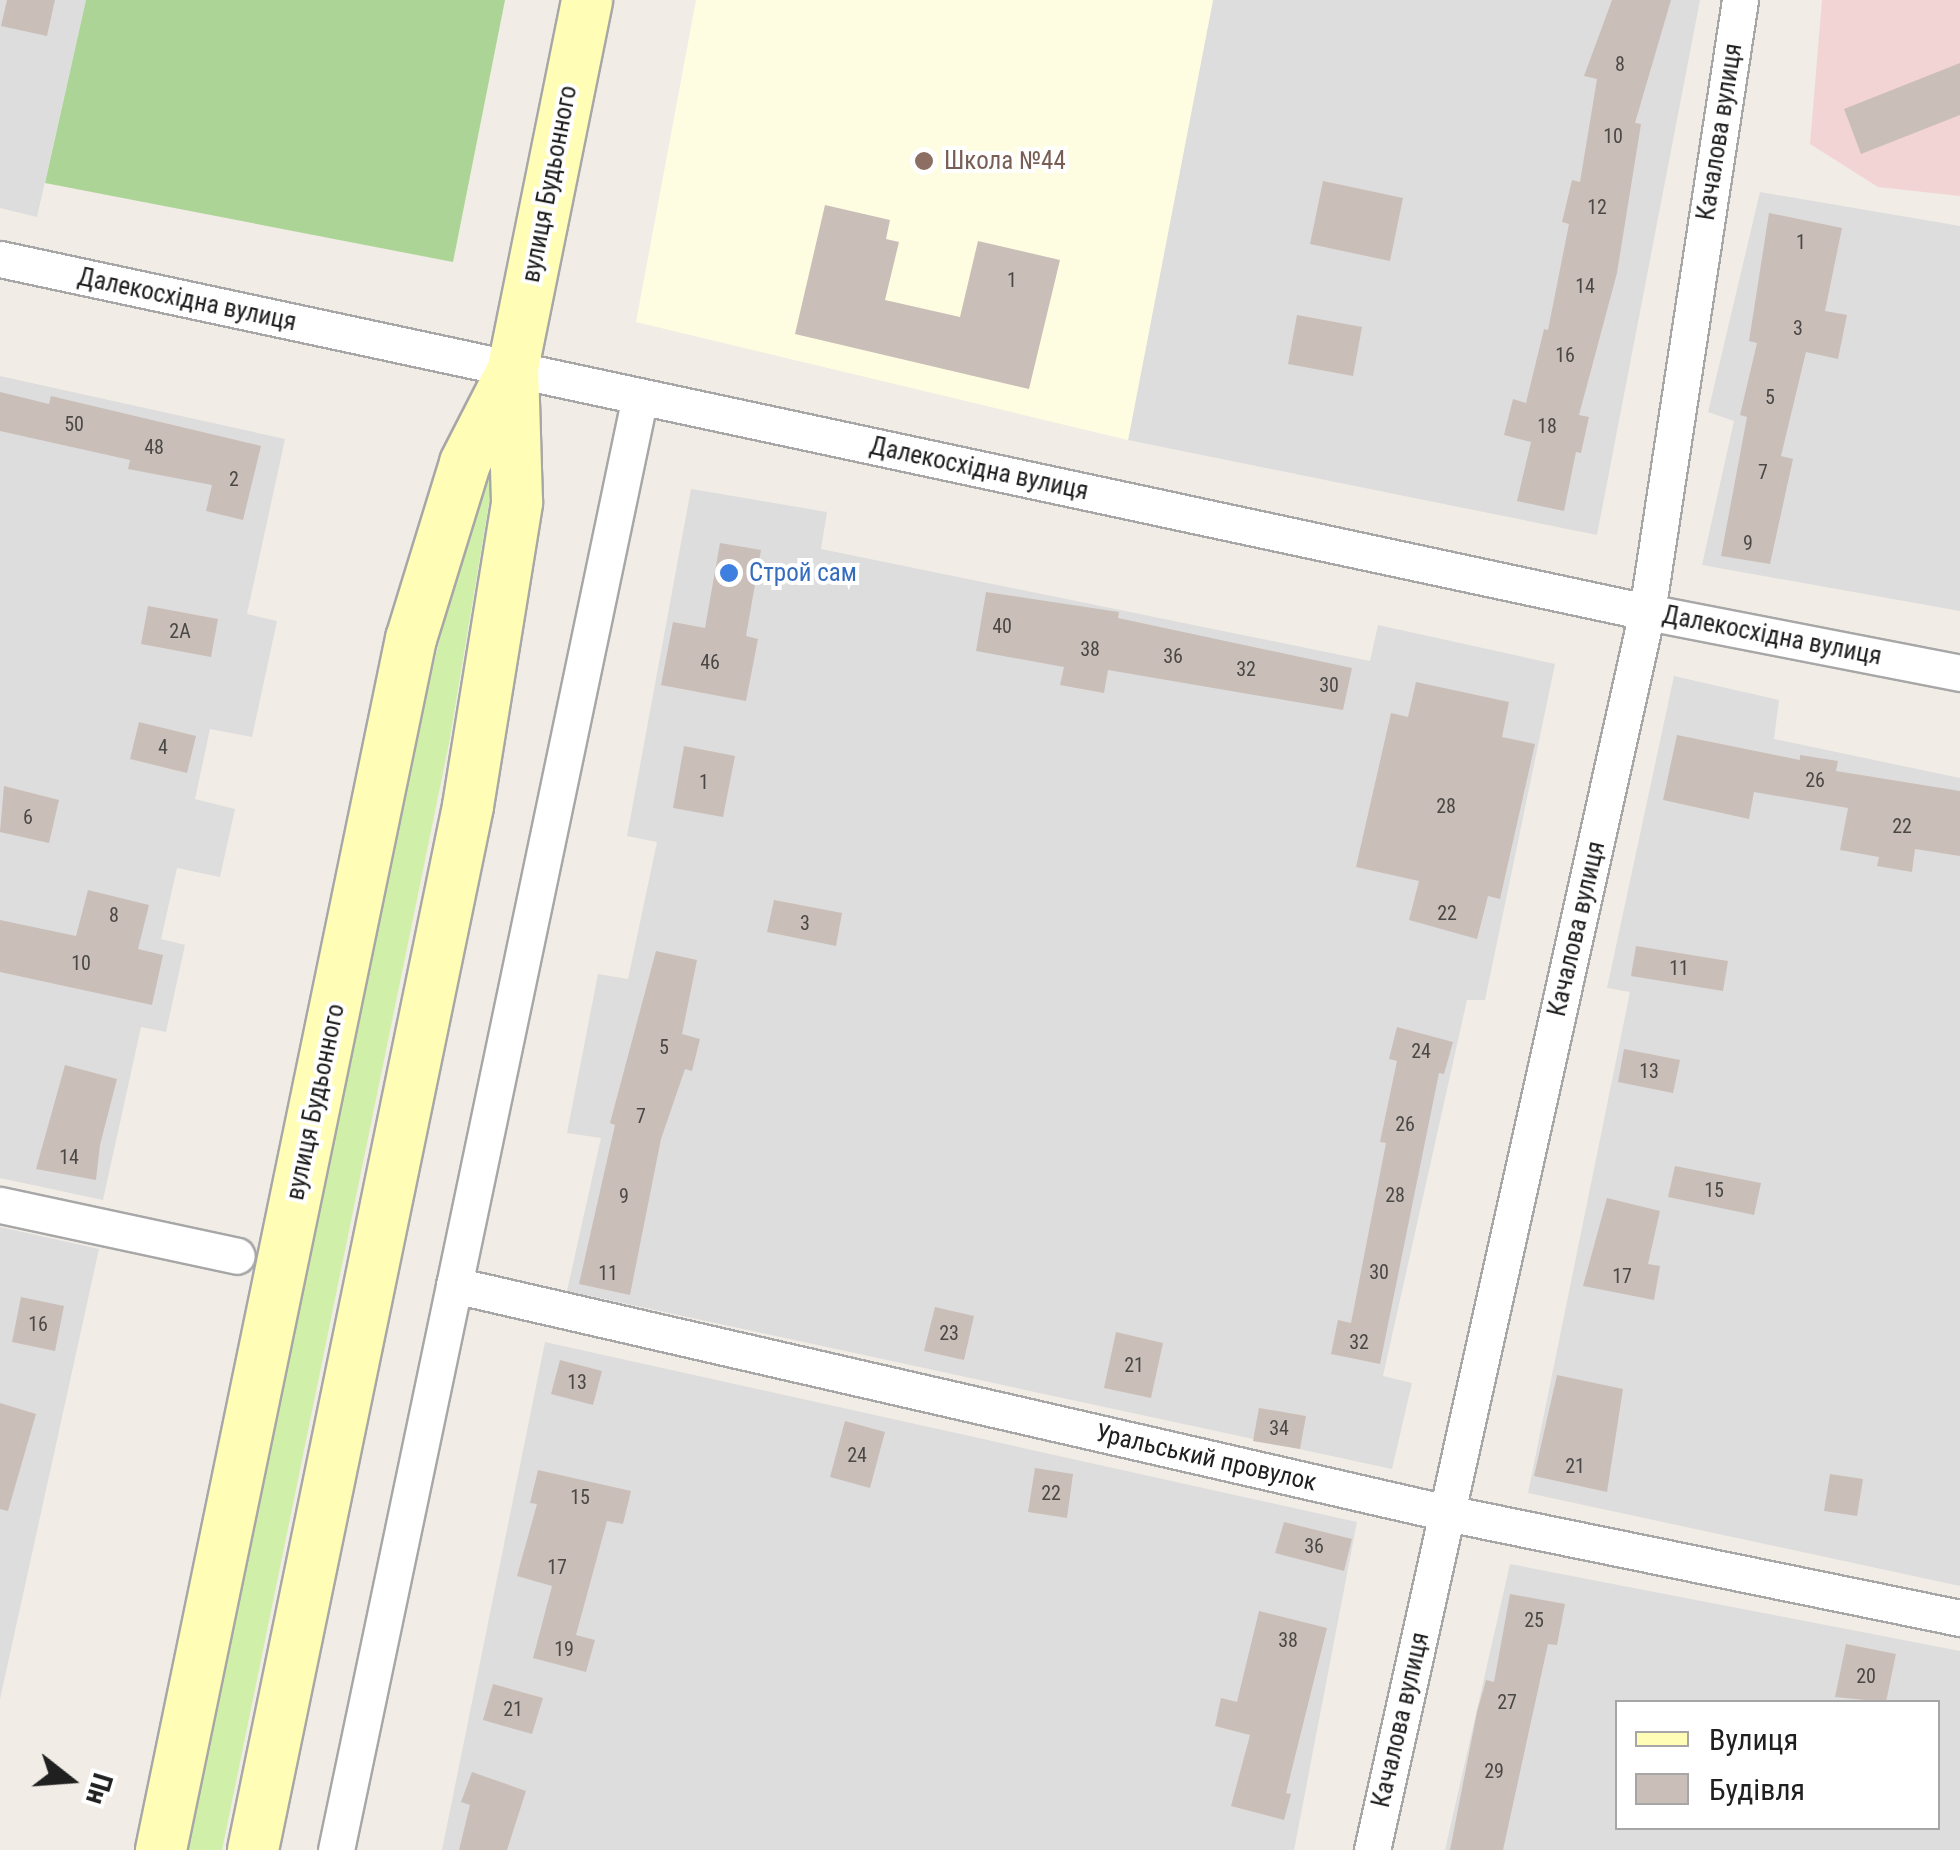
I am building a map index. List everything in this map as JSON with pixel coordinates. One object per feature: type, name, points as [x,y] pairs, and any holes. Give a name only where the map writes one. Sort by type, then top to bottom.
[{"type":"main road","name":"вулиця Будьонного","points":[[253,1850],[468,806],[517,502],[513,368],[587,0]]},
{"type":"main road","name":"вулиця Будьонного","points":[[162,1850],[411,639],[465,463],[513,368]]},
{"type":"street","name":"Качалова вулиця","points":[[1372,1850],[1647,612],[1740,0]]},
{"type":"street","name":"Далекосхідна вулиця","points":[[0,260],[1647,612],[1960,672]]},
{"type":"street","points":[[336,1850],[640,396]]},
{"type":"street","points":[[0,1205],[237,1256]]},
{"type":"street","name":"Уральський провулок","points":[[454,1285],[1447,1513],[1960,1618]]},
{"type":"shaded area","points":[[0,0],[86,0],[37,217],[0,208]]},
{"type":"shaded area","name":"Школа №44","points":[[696,0],[1213,0],[1128,440],[636,322]]},
{"type":"shaded area","points":[[1213,0],[1700,0],[1597,535],[1128,440]]},
{"type":"shaded area","points":[[1822,0],[1960,0],[1960,196],[1878,187],[1810,144]]},
{"type":"shaded area","points":[[1760,192],[1960,226],[1960,611],[1702,565],[1734,421],[1708,412]]},
{"type":"shaded area","points":[[0,376],[285,439],[247,614],[277,621],[252,737],[210,729],[195,799],[235,809],[220,877],[177,868],[161,939],[185,945],[166,1032],[141,1027],[103,1200],[0,1178]]},
{"type":"shaded area","points":[[691,489],[827,512],[821,549],[1370,661],[1378,625],[1555,664],[1485,1000],[1467,1000],[1383,1376],[1412,1383],[1392,1469],[567,1291],[601,1138],[567,1133],[598,974],[628,979],[657,842],[627,836]]},
{"type":"shaded area","points":[[1674,676],[1779,700],[1774,739],[1960,778],[1960,1586],[1528,1493],[1630,992],[1607,988]]},
{"type":"shaded area","points":[[0,1227],[99,1249],[0,1699]]},
{"type":"shaded area","points":[[545,1342],[1357,1522],[1294,1850],[442,1850]]},
{"type":"shaded area","points":[[1510,1564],[1960,1651],[1960,1850],[1445,1850]]},
{"type":"green space","points":[[86,0],[505,0],[453,262],[45,183]]},
{"type":"green space","points":[[483,462],[495,467],[449,743],[222,1850],[185,1850],[416,737]]},
{"type":"building","points":[[7,0],[55,0],[47,36],[1,26]]},
{"type":"building","points":[[1612,0],[1671,0],[1635,123],[1641,124],[1617,273],[1579,415],[1589,417],[1581,453],[1576,452],[1564,511],[1517,501],[1531,442],[1504,435],[1513,399],[1526,403],[1544,329],[1548,330],[1569,224],[1562,222],[1572,180],[1580,182],[1597,79],[1584,76]]},
{"type":"building","points":[[1960,63],[1960,115],[1861,154],[1844,109]]},
{"type":"building","points":[[1323,181],[1403,198],[1390,261],[1310,244]]},
{"type":"building","points":[[825,205],[890,220],[886,239],[899,242],[885,300],[960,317],[978,241],[1060,260],[1029,389],[795,334]]},
{"type":"building","points":[[1769,213],[1842,228],[1825,311],[1847,315],[1838,359],[1806,352],[1781,456],[1793,459],[1770,564],[1721,556],[1747,417],[1740,415],[1757,343],[1749,341]]},
{"type":"building","points":[[1297,315],[1362,327],[1353,376],[1288,364]]},
{"type":"building","points":[[0,392],[49,404],[51,396],[261,446],[243,520],[206,511],[212,485],[128,469],[130,460],[0,431]]},
{"type":"building","points":[[720,543],[761,550],[746,636],[758,639],[746,701],[661,685],[673,622],[705,628]]},
{"type":"building","points":[[986,592],[1119,612],[1118,618],[1352,668],[1343,710],[1108,670],[1104,693],[1060,685],[1064,667],[976,651]]},
{"type":"building","points":[[148,606],[218,619],[211,657],[141,644]]},
{"type":"building","points":[[1416,682],[1509,702],[1502,737],[1535,744],[1500,899],[1488,896],[1477,939],[1409,920],[1419,881],[1356,867],[1391,713],[1408,717]]},
{"type":"building","points":[[139,722],[196,736],[187,773],[130,759]]},
{"type":"building","points":[[1677,735],[1800,760],[1800,755],[1838,761],[1836,771],[1960,791],[1960,856],[1915,849],[1912,872],[1877,866],[1879,857],[1840,850],[1848,808],[1754,792],[1749,819],[1663,800]]},
{"type":"building","points":[[684,746],[735,756],[723,817],[673,808]]},
{"type":"building","points":[[4,786],[59,800],[49,843],[0,832]]},
{"type":"building","points":[[88,890],[149,905],[138,949],[163,955],[152,1005],[0,972],[0,920],[76,936]]},
{"type":"building","points":[[774,900],[842,913],[836,946],[767,932]]},
{"type":"building","points":[[1636,946],[1728,961],[1723,991],[1631,976]]},
{"type":"building","points":[[656,951],[697,960],[682,1034],[700,1039],[692,1071],[685,1069],[661,1139],[630,1295],[579,1284],[615,1125],[610,1123]]},
{"type":"building","points":[[1397,1027],[1453,1042],[1444,1074],[1439,1073],[1380,1364],[1331,1354],[1338,1320],[1351,1323],[1386,1143],[1380,1142],[1397,1061],[1389,1059]]},
{"type":"building","points":[[1624,1049],[1680,1060],[1673,1093],[1618,1082]]},
{"type":"building","points":[[65,1065],[117,1079],[100,1145],[96,1180],[36,1169]]},
{"type":"building","points":[[1675,1166],[1761,1183],[1754,1215],[1668,1197]]},
{"type":"building","points":[[1607,1198],[1660,1211],[1648,1264],[1660,1266],[1654,1300],[1583,1286]]},
{"type":"building","points":[[21,1297],[64,1306],[55,1351],[12,1342]]},
{"type":"building","points":[[935,1307],[974,1316],[964,1360],[924,1351]]},
{"type":"building","points":[[1116,1332],[1163,1343],[1151,1398],[1104,1388]]},
{"type":"building","points":[[560,1360],[602,1371],[593,1405],[551,1394]]},
{"type":"building","points":[[1557,1375],[1623,1389],[1607,1492],[1534,1476]]},
{"type":"building","points":[[0,1403],[36,1414],[8,1511],[0,1509]]},
{"type":"building","points":[[1259,1408],[1306,1416],[1300,1449],[1253,1441]]},
{"type":"building","points":[[845,1421],[885,1432],[870,1488],[830,1477]]},
{"type":"building","points":[[1035,1468],[1073,1474],[1067,1518],[1028,1512]]},
{"type":"building","points":[[538,1470],[631,1491],[623,1524],[607,1521],[576,1635],[595,1640],[586,1672],[533,1658],[552,1586],[517,1576],[537,1504],[530,1503]]},
{"type":"building","points":[[1830,1474],[1863,1479],[1857,1516],[1824,1511]]},
{"type":"building","points":[[1284,1522],[1352,1539],[1344,1571],[1275,1553]]},
{"type":"building","points":[[1510,1594],[1565,1604],[1557,1645],[1548,1644],[1503,1850],[1450,1850],[1477,1712],[1486,1680],[1494,1682]]},
{"type":"building","points":[[1259,1611],[1327,1628],[1286,1793],[1291,1794],[1284,1820],[1231,1806],[1250,1735],[1215,1726],[1221,1698],[1237,1702]]},
{"type":"building","points":[[1846,1644],[1896,1654],[1886,1700],[1835,1697]]},
{"type":"building","points":[[493,1684],[543,1698],[532,1734],[483,1720]]},
{"type":"building","points":[[472,1772],[526,1791],[507,1850],[459,1850],[470,1805],[461,1802]]},
{"type":"place","name":"Школа №44","points":[[924,161]]},
{"type":"place","name":"Строй сам","points":[[729,573]]}]
